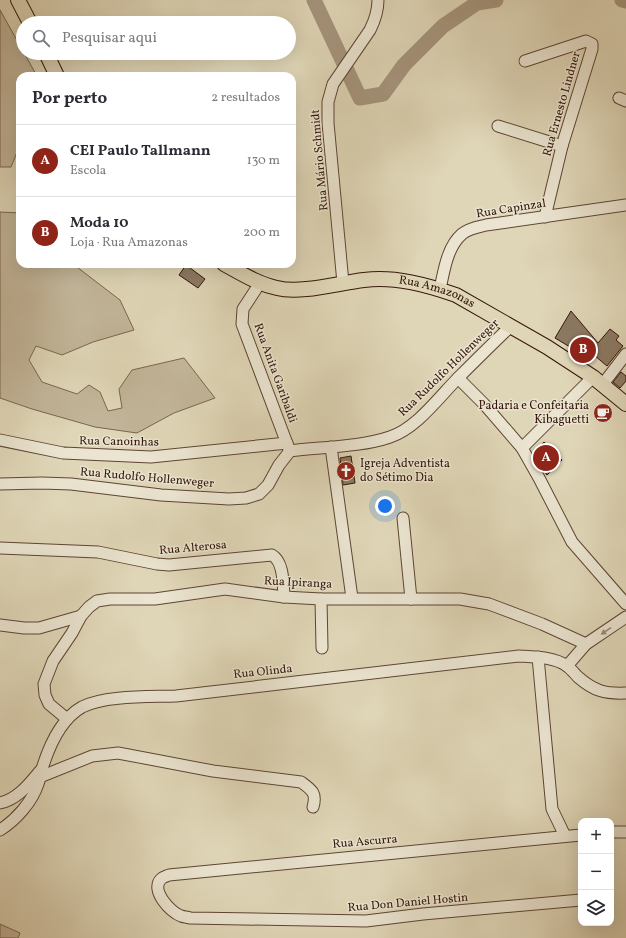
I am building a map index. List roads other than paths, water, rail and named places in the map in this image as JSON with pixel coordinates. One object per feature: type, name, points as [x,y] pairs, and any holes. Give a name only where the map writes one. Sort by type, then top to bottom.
[{"type":"main road","points":[[18,0],[26,16]]},
{"type":"main road","points":[[50,60],[56,72]]},
{"type":"main road","name":"Rua Amazonas","points":[[232,268],[260,283],[289,290],[366,280],[393,279],[440,289],[456,295],[547,347],[598,380],[626,404]]},
{"type":"street","name":"Rua Mário Schmidt","points":[[343,283],[328,123],[328,102],[333,84],[375,21],[378,12],[378,0]]},
{"type":"street","name":"Rua Ernesto Lindner","points":[[525,61],[586,41],[592,44],[592,49],[562,146],[545,217]]},
{"type":"street","points":[[498,126],[562,146]]},
{"type":"street","name":"Rua Capinzal","points":[[440,289],[452,247],[463,233],[472,228],[626,206]]},
{"type":"street","name":"Rua Anita Garibaldi","points":[[260,283],[243,309],[242,324],[288,447]]},
{"type":"street","name":"Rua Rudolfo Hollenweger","points":[[0,484],[71,484],[160,495],[229,499],[246,498],[260,494],[268,485],[288,447],[359,444],[390,437],[403,430],[428,409],[511,326]]},
{"type":"street","points":[[522,448],[626,354]]},
{"type":"street","points":[[458,378],[484,404],[522,448],[572,542],[626,604]]},
{"type":"street","name":"Rua Canoinhas","points":[[0,440],[63,453],[151,457],[288,447]]},
{"type":"street","points":[[331,446],[352,598]]},
{"type":"street","points":[[404,518],[411,599]]},
{"type":"street","name":"Rua Alterosa","points":[[0,548],[98,552],[169,565],[272,555],[276,557],[279,563],[284,597]]},
{"type":"street","name":"Rua Ipiranga","points":[[67,719],[49,704],[45,695],[44,684],[53,661],[81,616],[97,601],[155,599],[225,589],[284,597],[321,599],[460,599],[489,604],[542,624],[586,644]]},
{"type":"street","points":[[321,599],[322,648]]},
{"type":"street","points":[[0,624],[24,628],[38,628],[81,616]]},
{"type":"street","points":[[626,617],[586,644],[567,666],[579,677],[601,692],[616,694],[626,693]]},
{"type":"street","name":"Rua Olinda","points":[[0,830],[10,824],[21,812],[38,784],[52,743],[67,719],[83,706],[96,702],[117,699],[176,696],[519,656],[550,659],[567,666]]},
{"type":"street","points":[[538,658],[551,802],[555,817],[565,836]]},
{"type":"street","points":[[0,803],[14,798],[41,773],[92,756],[118,753],[213,771],[301,782],[312,791],[316,799],[313,807]]},
{"type":"street","points":[[614,832],[626,832]]},
{"type":"street","name":"Rua Ascurra","points":[[157,885],[161,879],[169,874],[578,835]]},
{"type":"street","name":"Rua Don Daniel Hostin","points":[[157,885],[158,895],[175,912],[181,916],[190,918],[366,921],[578,900]]},
{"type":"waterway","points":[[314,0],[360,98],[383,94],[404,65],[443,26],[477,3],[496,0]]},
{"type":"waterway","points":[[622,0],[626,1]]},
{"type":"place","name":"Moda 10","points":[[583,350]]},
{"type":"place","name":"Padaria e Confeitaria Kibaguetti","points":[[603,413]]},
{"type":"place","name":"CEI Paulo Tallmann","points":[[546,458]]},
{"type":"place","name":"Igreja Adventista do Sétimo Dia","points":[[346,471]]}]
